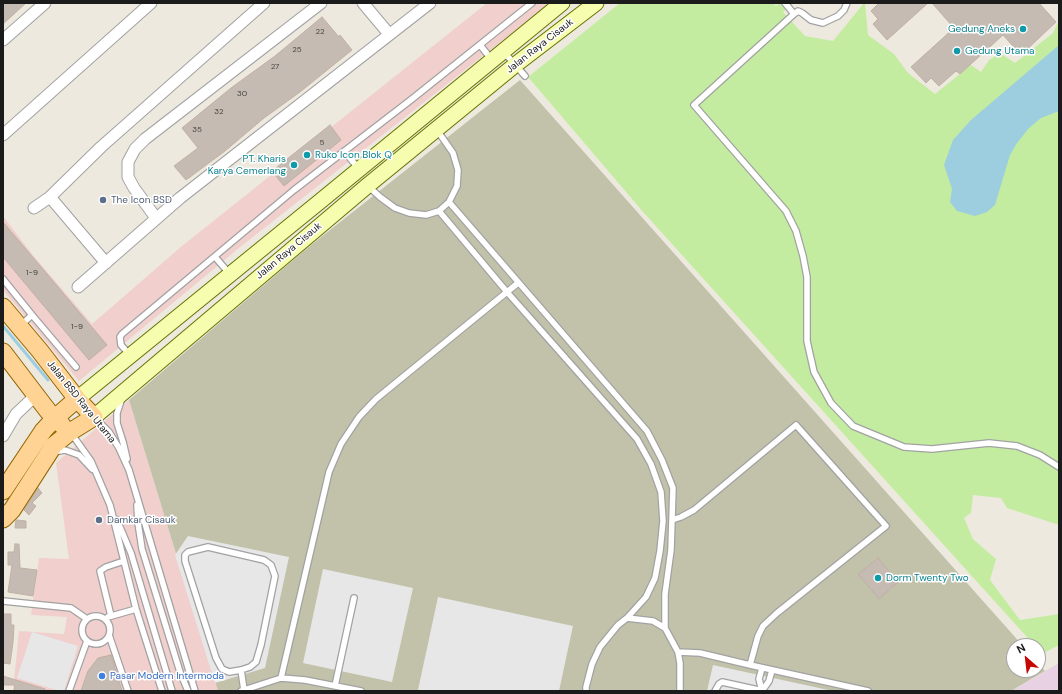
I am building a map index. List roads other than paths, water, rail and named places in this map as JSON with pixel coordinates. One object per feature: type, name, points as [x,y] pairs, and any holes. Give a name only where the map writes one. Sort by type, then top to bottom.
[{"type":"main road","name":"Jalan Raya Cisauk","points":[[3,519],[12,510],[41,449],[43,431],[55,418],[130,355],[562,3]]},
{"type":"main road","name":"Jalan Raya Cisauk","points":[[3,491],[41,449],[54,445],[70,432],[94,417],[367,186],[437,130],[520,70],[596,3]]},
{"type":"main road","name":"Jalan BSD Raya Utama","points":[[3,308],[77,399],[94,417]]},
{"type":"main road","points":[[3,352],[31,391],[55,418],[70,432]]},
{"type":"main road","points":[[31,391],[39,408],[41,449]]},
{"type":"street","points":[[3,40],[45,3]]},
{"type":"street","points":[[3,135],[151,3]]},
{"type":"street","points":[[34,208],[50,197],[101,147],[264,3]]},
{"type":"street","points":[[156,218],[134,188],[128,177],[128,162],[135,149],[145,139],[321,3]]},
{"type":"street","points":[[363,3],[389,34]]},
{"type":"street","points":[[78,288],[156,218],[430,3]]},
{"type":"street","points":[[50,197],[106,263]]},
{"type":"street","points":[[3,436],[31,391]]},
{"type":"lane","points":[[130,355],[121,345],[120,337],[122,334],[294,190],[532,3]]},
{"type":"lane","points":[[785,3],[794,14]]},
{"type":"lane","points":[[847,3],[844,10],[838,16],[823,23],[811,20],[798,11],[694,105],[786,211],[796,231],[807,277],[807,341],[814,372],[831,403],[853,426],[904,447],[932,449],[989,443],[1017,446],[1040,455],[1059,467]]},
{"type":"lane","points":[[480,45],[520,70]]},
{"type":"lane","points":[[367,186],[395,208],[409,213],[426,215],[439,211],[449,202],[457,186],[458,170],[453,153],[437,130]]},
{"type":"lane","points":[[344,152],[359,169]]},
{"type":"lane","points":[[449,202],[647,431],[662,460],[673,488],[671,550],[665,594],[666,628],[678,652],[680,663],[680,691]]},
{"type":"lane","points":[[439,211],[507,292],[637,438],[652,464],[660,492],[663,520],[660,551],[655,578],[646,597],[627,618],[618,625],[600,647],[592,664],[586,691]]},
{"type":"lane","points":[[215,257],[230,274]]},
{"type":"lane","points":[[3,279],[76,367]]},
{"type":"lane","points":[[281,678],[330,472],[341,444],[359,417],[376,399],[518,283]]},
{"type":"lane","points":[[19,326],[32,315]]},
{"type":"lane","points":[[125,392],[117,413],[117,423],[129,470]]},
{"type":"lane","name":"Jalan BSD Raya Utama","points":[[94,417],[109,432],[119,448],[129,470],[196,691]]},
{"type":"lane","points":[[672,520],[682,517],[694,510],[796,425],[886,526],[777,613],[763,626],[758,636],[750,665]]},
{"type":"lane","points":[[70,432],[83,449],[96,473],[131,553],[172,691]]},
{"type":"lane","points":[[41,449],[65,450],[79,455],[96,473]]},
{"type":"lane","points":[[136,495],[142,550],[180,672],[188,691]]},
{"type":"lane","points":[[110,505],[136,609],[162,691]]},
{"type":"lane","points":[[208,546],[264,560],[271,565],[275,576],[261,645],[256,662],[250,667],[241,670],[229,672],[222,669],[216,658],[185,561],[185,555],[188,552],[208,546]]},
{"type":"lane","points":[[111,616],[100,571],[106,567],[124,561]]},
{"type":"lane","points":[[335,686],[354,598]]},
{"type":"lane","points":[[3,601],[71,608],[87,619]]},
{"type":"lane","points":[[104,618],[110,629],[106,639],[99,643],[91,643],[87,641],[82,632],[84,623],[87,619],[95,616],[104,618],[136,609]]},
{"type":"lane","points":[[627,618],[653,622],[666,628]]},
{"type":"lane","points":[[108,635],[128,691]]},
{"type":"lane","points":[[69,691],[87,641]]},
{"type":"lane","points":[[678,652],[700,653],[868,691]]},
{"type":"lane","points":[[762,668],[759,679],[762,691]]},
{"type":"lane","points":[[241,670],[242,690],[281,678],[305,680],[361,691]]},
{"type":"lane","points":[[762,691],[769,681],[772,670]]},
{"type":"lane","points":[[715,691],[722,682],[762,691]]},
{"type":"water","points":[[1059,45],[1059,111],[1041,118],[1029,128],[1017,143],[1010,155],[995,205],[987,212],[975,216],[957,211],[950,202],[952,189],[944,165],[953,140],[971,120]]},
{"type":"waterway","points":[[3,326],[48,380]]},
{"type":"place","name":"Gedung Aneks","points":[[1023,29]]},
{"type":"place","name":"Gedung Utama","points":[[957,51]]},
{"type":"place","name":"Ruko Icon Blok Q","points":[[307,155]]},
{"type":"place","name":"PT. Kharis Karya Cemerlang","points":[[294,165]]},
{"type":"place","name":"The Icon BSD","points":[[103,200]]},
{"type":"place","name":"Damkar Cisauk","points":[[99,520]]},
{"type":"place","name":"Dorm Twenty Two","points":[[878,578]]},
{"type":"place","name":"Pasar Modern Intermoda","points":[[102,676]]}]
